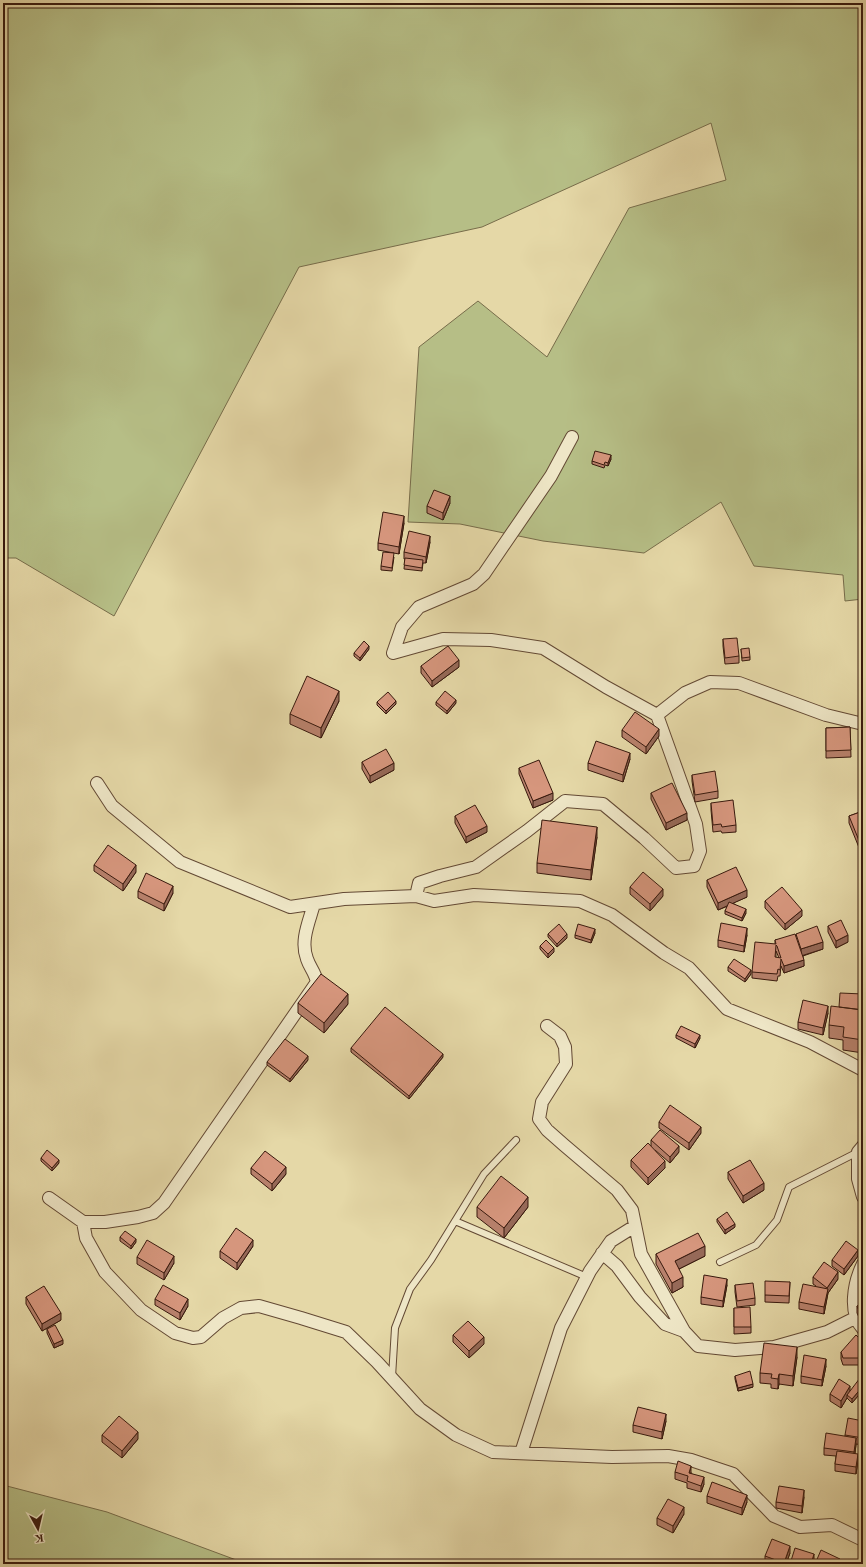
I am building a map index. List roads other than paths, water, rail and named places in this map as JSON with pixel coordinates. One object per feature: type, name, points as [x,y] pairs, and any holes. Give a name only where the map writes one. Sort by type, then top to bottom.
[{"type":"street","points":[[416,896],[419,883],[476,867],[527,831],[565,801],[603,804],[644,838],[676,868],[694,866],[700,851],[696,824],[657,715],[606,687],[542,648],[491,640],[443,639],[393,653],[402,627],[419,607],[472,584],[484,574],[551,476],[572,437]]},
{"type":"street","points":[[657,715],[685,693],[710,682],[739,684],[826,715],[863,724]]},
{"type":"street","points":[[97,783],[112,806],[180,862],[290,907],[344,899],[416,896],[434,901],[474,895],[580,901],[612,915],[664,953],[689,968],[727,1009],[810,1042],[863,1070]]},
{"type":"street","points":[[49,1198],[83,1222],[105,1222],[138,1217],[153,1213],[164,1204],[316,982],[315,974],[307,960],[304,943],[314,904]]},
{"type":"street","points":[[546,1026],[560,1036],[565,1047],[566,1064],[542,1102],[539,1118],[547,1130],[617,1190],[632,1210],[641,1254],[684,1331],[698,1346],[735,1350],[774,1346],[827,1332],[857,1317]]},
{"type":"street","points":[[860,1149],[858,1180],[863,1197]]},
{"type":"street","points":[[83,1222],[86,1238],[105,1272],[141,1310],[174,1333],[192,1338],[201,1337],[223,1318],[241,1308],[259,1306],[346,1332],[378,1362],[420,1409],[456,1435],[493,1452],[612,1457],[668,1456],[691,1460],[733,1474],[774,1516],[800,1527],[832,1525],[863,1540]]},
{"type":"street","points":[[521,1453],[561,1328],[587,1277],[602,1253],[611,1242],[636,1226]]},
{"type":"street","points":[[602,1253],[617,1266],[640,1297],[665,1324],[684,1331]]},
{"type":"street","points":[[863,1264],[859,1273],[853,1304],[858,1324],[863,1329]]},
{"type":"lane","points":[[392,1379],[395,1328],[410,1289],[484,1174],[516,1140]]},
{"type":"lane","points":[[720,1262],[756,1245],[777,1220],[789,1187],[860,1149]]},
{"type":"lane","points":[[455,1221],[587,1277]]}]
